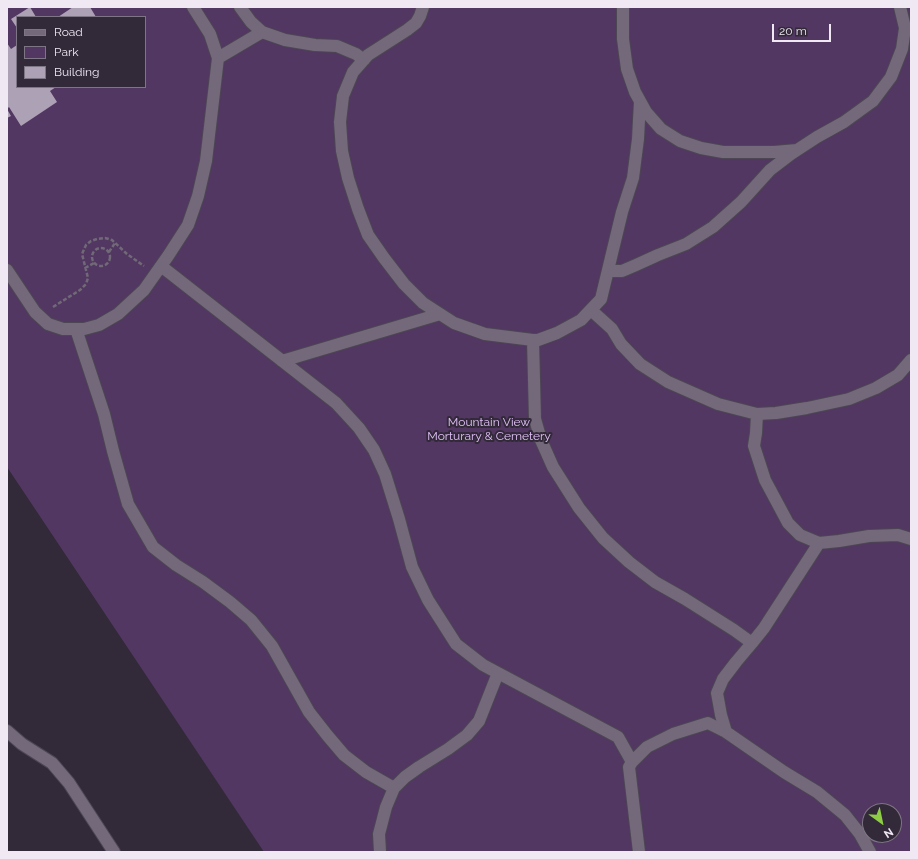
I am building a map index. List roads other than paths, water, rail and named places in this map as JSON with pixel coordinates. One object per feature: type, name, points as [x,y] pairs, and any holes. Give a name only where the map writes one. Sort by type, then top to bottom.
[{"type":"street","points":[[7,270],[39,316],[48,324],[63,329],[84,329],[99,325],[118,314],[144,290],[188,225],[198,196],[206,161],[218,58],[210,34],[193,7]]},
{"type":"street","points":[[240,7],[251,22],[262,32],[285,40],[337,46],[356,54],[364,60]]},
{"type":"street","points":[[423,7],[416,23],[368,55],[353,72],[343,96],[340,122],[342,151],[348,178],[368,235],[404,284],[423,303],[454,323],[485,334],[538,340],[557,333],[581,320],[601,299],[622,212],[633,178],[638,140],[640,101]]},
{"type":"street","points":[[623,7],[623,39],[628,69],[635,92],[646,112],[661,129],[680,141],[701,148],[723,152],[774,152],[797,150]]},
{"type":"street","points":[[608,271],[622,271],[686,244],[713,227],[741,202],[770,170],[797,150],[844,122],[873,101],[891,77],[902,49],[905,28],[900,7]]},
{"type":"street","points":[[218,58],[262,32]]},
{"type":"street","points":[[158,270],[282,361],[336,403],[359,428],[374,450],[385,474],[412,567],[428,600],[456,644],[483,665],[618,737],[632,762]]},
{"type":"street","points":[[591,310],[612,329],[621,344],[640,364],[668,382],[718,404],[757,414],[776,413],[807,408],[849,399],[876,388],[898,375],[911,360]]},
{"type":"street","points":[[282,361],[440,314]]},
{"type":"street","points":[[76,329],[104,414],[128,504],[153,547],[176,565],[209,586],[251,620],[272,646],[309,712],[344,755],[366,772],[394,788]]},
{"type":"street","points":[[533,340],[535,419],[541,440],[553,466],[579,508],[603,538],[629,562],[655,582],[728,626],[752,643]]},
{"type":"street","points":[[757,414],[754,446],[765,480],[788,523],[800,535],[819,543],[869,536],[898,535],[911,539]]},
{"type":"street","points":[[726,732],[717,693],[723,679],[764,628],[819,543]]},
{"type":"street","points":[[380,852],[379,834],[386,807],[394,788],[419,767],[448,749],[471,730],[479,721],[498,673]]},
{"type":"street","points":[[640,852],[629,767],[647,747],[673,734],[708,724],[726,732],[784,772],[817,792],[845,815],[860,834],[870,852]]},
{"type":"street","points":[[7,731],[22,744],[52,763],[69,783],[114,852]]},
{"type":"park label","name":"Mountain View Morturary & Cemetery","points":[[489,429]]}]
